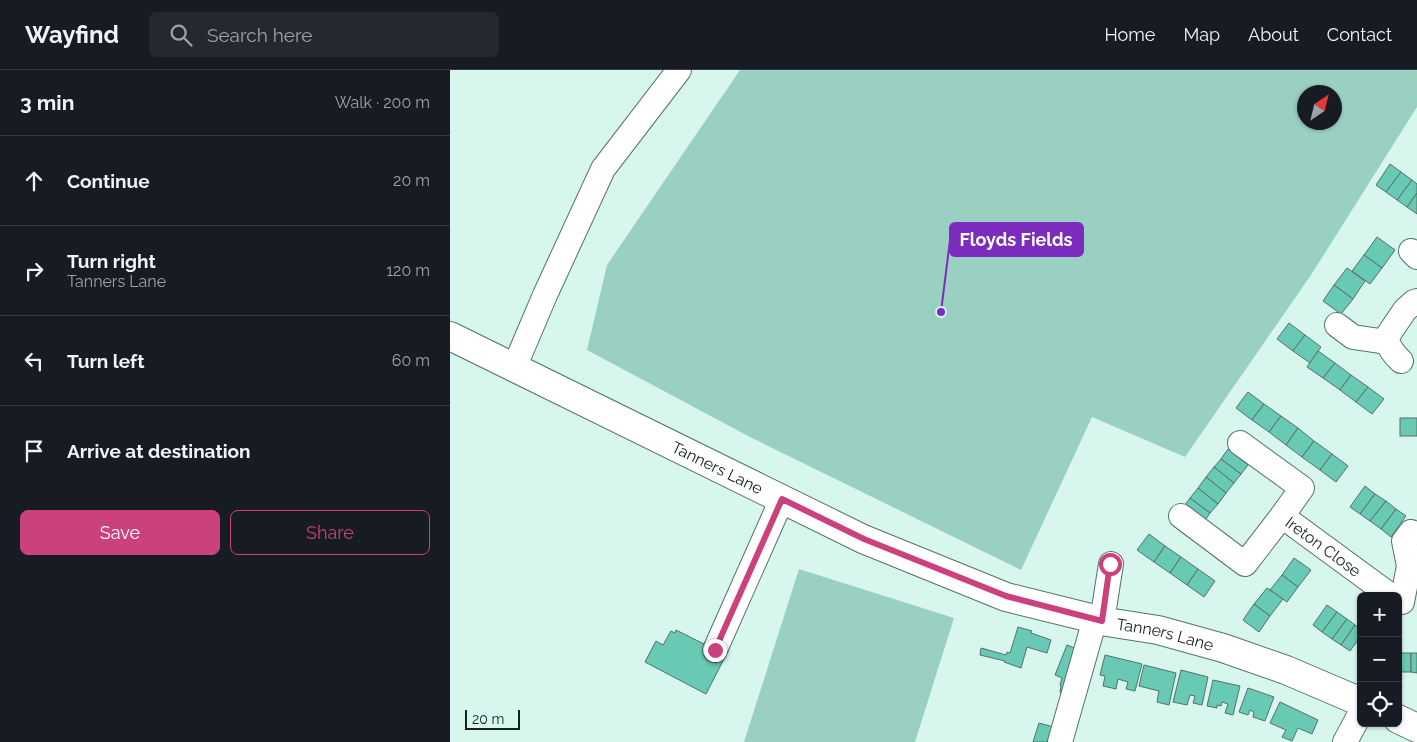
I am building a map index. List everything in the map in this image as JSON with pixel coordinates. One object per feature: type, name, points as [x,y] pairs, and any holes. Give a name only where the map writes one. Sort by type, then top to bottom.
[{"type":"main road","name":"Tanners Lane","points":[[450,336],[864,539],[1006,596],[1098,620],[1158,630],[1223,648],[1286,670],[1357,700]]},
{"type":"main road","points":[[1402,721],[1417,728]]},
{"type":"street","points":[[514,368],[545,295],[603,169],[679,70]]},
{"type":"street","points":[[1337,325],[1353,337],[1380,340],[1386,338],[1405,310],[1417,301]]},
{"type":"street","points":[[1386,338],[1389,347],[1401,361]]},
{"type":"street","name":"Ireton Close","points":[[1181,516],[1245,564],[1302,488],[1240,443]]},
{"type":"street","points":[[715,650],[782,499]]},
{"type":"street","name":"Ireton Close","points":[[1282,516],[1388,592]]},
{"type":"street","points":[[1402,602],[1409,566],[1404,542],[1411,532]]},
{"type":"street","points":[[1060,742],[1098,620],[1110,564]]},
{"type":"street","points":[[1345,742],[1357,720]]},
{"type":"green space","points":[[740,70],[1417,70],[1417,107],[1311,275],[1185,457],[1092,417],[1021,570],[750,437],[587,350],[607,265]]},
{"type":"green space","points":[[799,569],[954,618],[915,742],[744,742]]},
{"type":"building","points":[[1390,164],[1401,172],[1386,192],[1376,185]]},
{"type":"building","points":[[1401,172],[1412,180],[1397,200],[1386,192]]},
{"type":"building","points":[[1412,180],[1417,184],[1417,193],[1407,207],[1397,200]]},
{"type":"building","points":[[1417,193],[1417,214],[1407,207]]},
{"type":"building","points":[[1377,237],[1395,250],[1382,268],[1364,255]]},
{"type":"building","points":[[1364,255],[1382,268],[1370,284],[1352,271]]},
{"type":"building","points":[[1347,268],[1365,281],[1353,299],[1334,285]]},
{"type":"building","points":[[1334,285],[1353,299],[1341,314],[1323,301]]},
{"type":"building","points":[[1289,323],[1305,335],[1293,351],[1277,339]]},
{"type":"building","points":[[1305,335],[1321,347],[1310,363],[1293,351]]},
{"type":"building","points":[[1318,351],[1335,363],[1323,378],[1307,367]]},
{"type":"building","points":[[1335,363],[1351,375],[1340,390],[1323,378]]},
{"type":"building","points":[[1351,375],[1368,387],[1356,402],[1340,390]]},
{"type":"building","points":[[1368,387],[1384,399],[1372,414],[1356,402]]},
{"type":"building","points":[[1248,392],[1264,404],[1252,420],[1236,408]]},
{"type":"building","points":[[1264,404],[1281,416],[1269,432],[1252,420]]},
{"type":"building","points":[[1281,416],[1298,428],[1286,445],[1269,432]]},
{"type":"building","points":[[1400,418],[1417,418],[1417,436],[1400,436]]},
{"type":"building","points":[[1298,428],[1314,441],[1302,457],[1286,445]]},
{"type":"building","points":[[1314,441],[1332,454],[1320,470],[1302,457]]},
{"type":"building","points":[[1228,449],[1248,465],[1241,474],[1221,459]]},
{"type":"building","points":[[1332,454],[1348,466],[1336,482],[1320,470]]},
{"type":"building","points":[[1221,459],[1241,474],[1234,483],[1214,467]]},
{"type":"building","points":[[1214,467],[1234,483],[1226,493],[1206,477]]},
{"type":"building","points":[[1206,477],[1226,493],[1218,504],[1198,488]]},
{"type":"building","points":[[1365,486],[1375,494],[1360,514],[1350,507]]},
{"type":"building","points":[[1198,488],[1218,504],[1210,513],[1190,498]]},
{"type":"building","points":[[1375,494],[1386,501],[1370,521],[1360,514]]},
{"type":"building","points":[[1190,498],[1210,513],[1202,525],[1182,509]]},
{"type":"building","points":[[1386,501],[1396,509],[1381,529],[1370,521]]},
{"type":"building","points":[[1396,509],[1406,516],[1391,537],[1381,529]]},
{"type":"building","points":[[1149,534],[1165,546],[1154,562],[1137,550]]},
{"type":"building","points":[[1165,546],[1181,557],[1170,573],[1154,562]]},
{"type":"building","points":[[1181,557],[1198,569],[1187,585],[1170,573]]},
{"type":"building","points":[[1294,558],[1311,570],[1298,587],[1282,575]]},
{"type":"building","points":[[1198,569],[1215,581],[1204,597],[1187,585]]},
{"type":"building","points":[[1282,575],[1298,587],[1287,602],[1270,590]]},
{"type":"building","points":[[1267,588],[1283,599],[1270,616],[1254,604]]},
{"type":"building","points":[[1254,604],[1270,616],[1259,632],[1243,620]]},
{"type":"building","points":[[1327,605],[1337,612],[1322,632],[1313,625]]},
{"type":"building","points":[[1337,612],[1347,619],[1332,639],[1322,632]]},
{"type":"building","points":[[1347,619],[1355,625],[1341,645],[1332,639]]},
{"type":"building","points":[[1355,625],[1357,626],[1357,641],[1350,651],[1341,645]]},
{"type":"building","points":[[1018,627],[1051,640],[1047,653],[1027,647],[1021,668],[1005,661],[980,655],[981,648],[1006,655],[1007,652],[1010,653]]},
{"type":"building","points":[[676,630],[726,655],[706,694],[645,662],[656,641],[663,645],[671,631],[675,633]]},
{"type":"building","points":[[1067,645],[1080,650],[1061,695],[1060,685],[1062,678],[1055,675]]},
{"type":"building","points":[[1402,653],[1411,653],[1411,672],[1402,672]]},
{"type":"building","points":[[1411,653],[1417,653],[1417,673],[1411,672]]},
{"type":"building","points":[[1105,655],[1142,664],[1135,691],[1126,689],[1128,682],[1118,679],[1116,689],[1103,686],[1105,676],[1100,675]]},
{"type":"building","points":[[1144,665],[1176,673],[1169,705],[1157,702],[1159,691],[1139,686]]},
{"type":"building","points":[[1181,670],[1208,677],[1202,705],[1193,703],[1195,696],[1190,695],[1187,705],[1173,702]]},
{"type":"building","points":[[1213,680],[1240,686],[1233,715],[1225,713],[1228,704],[1222,702],[1221,706],[1217,705],[1217,708],[1207,706]]},
{"type":"building","points":[[1248,688],[1274,697],[1265,721],[1253,717],[1254,712],[1250,710],[1248,715],[1239,712]]},
{"type":"building","points":[[1280,702],[1318,720],[1312,734],[1298,728],[1292,741],[1282,737],[1286,730],[1270,723]]},
{"type":"building","points":[[1039,723],[1054,727],[1049,742],[1033,742]]},
{"type":"place","name":"Floyds Fields","points":[[941,312]]},
{"type":"route","points":[[715,650],[782,499],[864,539],[1006,596],[1102,621],[1110,564]]}]
